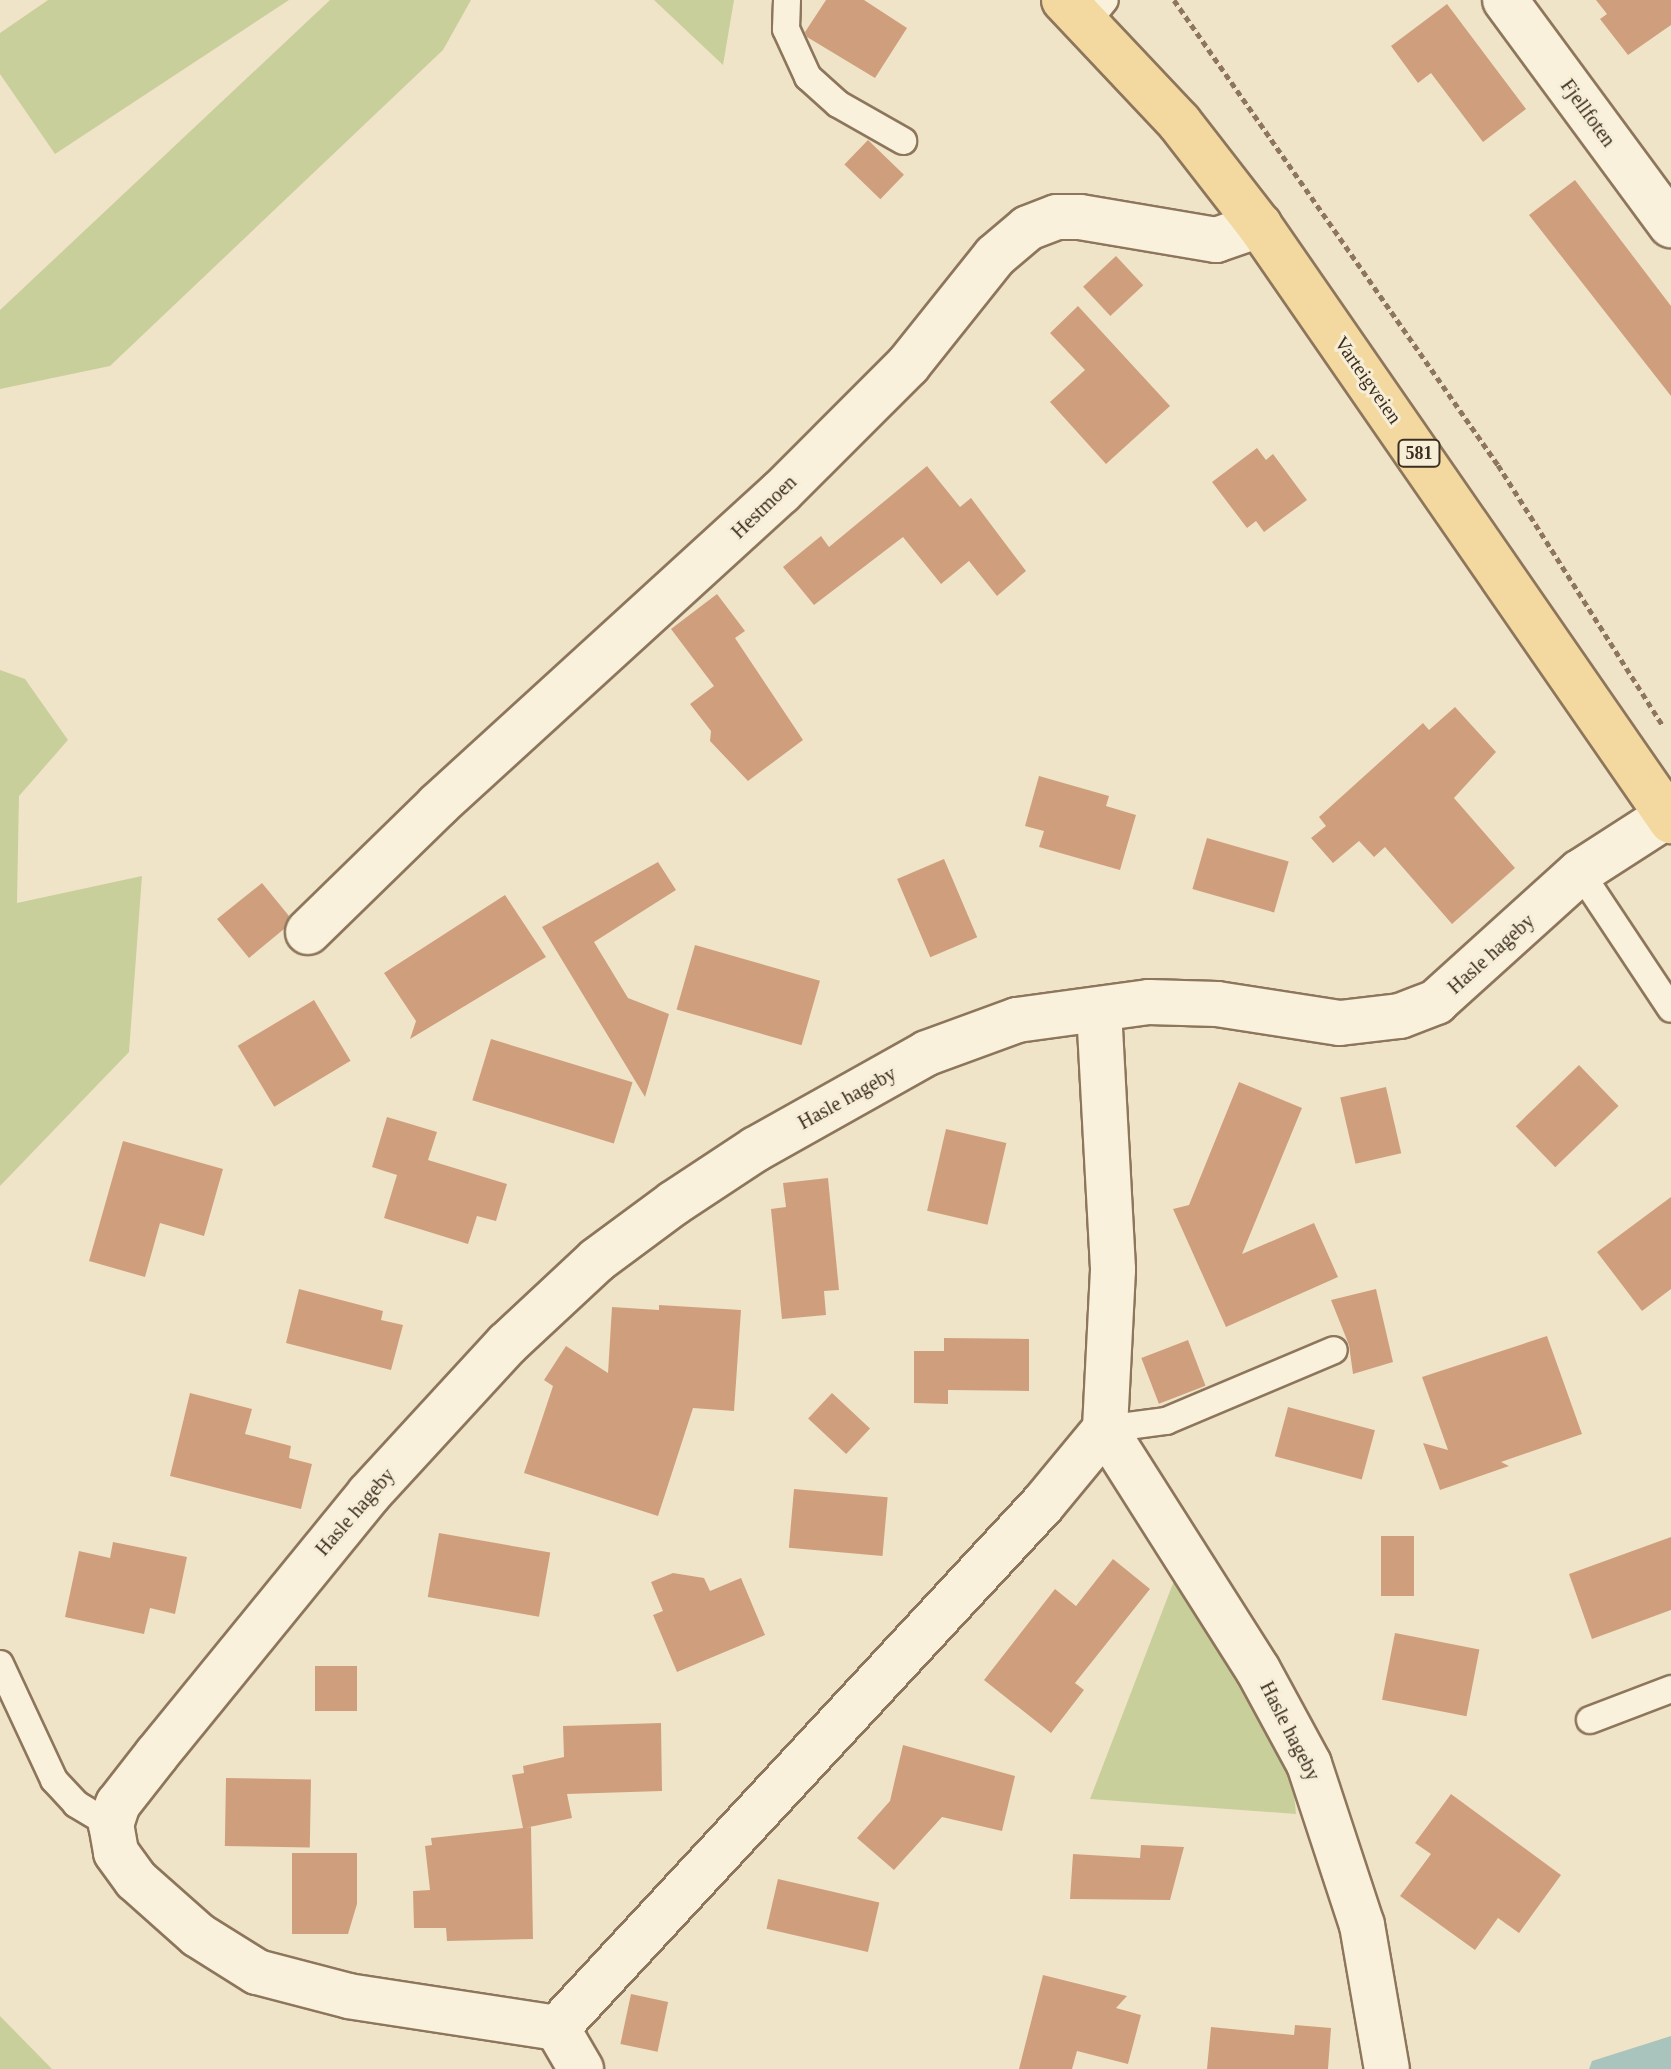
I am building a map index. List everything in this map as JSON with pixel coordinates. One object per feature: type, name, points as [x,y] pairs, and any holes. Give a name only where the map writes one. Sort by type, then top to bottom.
[{"type":"main road","name":"Varteigveien","points":[[1086,7],[1259,225],[1665,801]]},
{"type":"street","name":"Fjellfoten","points":[[1505,0],[1671,225]]},
{"type":"street","name":"Hestmoen","points":[[308,932],[482,764],[781,492],[908,365],[995,256],[1028,228],[1057,217],[1080,217],[1216,240],[1259,225]]},
{"type":"street","name":"Hasle hageby","points":[[111,1825],[118,1804],[147,1766],[369,1494],[507,1344],[597,1260],[756,1149],[927,1053],[1017,1020],[1149,1002],[1217,1004],[1340,1023],[1400,1016],[1436,1002],[1466,979],[1580,872],[1665,801]]},
{"type":"street","points":[[557,2028],[1052,1494],[1105,1429],[1113,1270],[1099,1010]]},
{"type":"street","name":"Hasle hageby","points":[[1105,1429],[1258,1670],[1309,1764],[1362,1925],[1387,2069]]},
{"type":"street","points":[[111,1825],[116,1852],[136,1880],[198,1935],[257,1972],[349,1996],[557,2028]]},
{"type":"street","points":[[557,2028],[581,2069]]},
{"type":"lane","points":[[787,0],[786,29],[808,77],[838,104],[903,141]]},
{"type":"lane","points":[[1580,872],[1671,1009]]},
{"type":"lane","points":[[1105,1429],[1166,1421],[1334,1350]]},
{"type":"lane","points":[[0,1664],[54,1780],[76,1804],[111,1825]]},
{"type":"lane","points":[[1590,1720],[1671,1689]]},
{"type":"path","points":[[1174,0],[1490,453],[1665,729]]},
{"type":"green space","points":[[48,0],[289,0],[55,154],[0,74],[0,33]]},
{"type":"green space","points":[[330,0],[471,0],[443,50],[110,366],[0,389],[0,310]]},
{"type":"green space","points":[[654,0],[734,0],[723,65]]},
{"type":"green space","points":[[0,670],[25,679],[68,740],[19,796],[17,903],[142,876],[129,1052],[0,1186]]},
{"type":"green space","points":[[1177,1573],[1277,1744],[1293,1783],[1296,1814],[1090,1799]]},
{"type":"green space","points":[[0,2016],[52,2069],[0,2069]]},
{"type":"water","points":[[1671,2036],[1671,2069],[1589,2069],[1592,2061]]},
{"type":"building","points":[[826,0],[864,0],[907,28],[875,78],[807,37],[805,32]]},
{"type":"building","points":[[1596,0],[1671,0],[1671,25],[1628,55],[1600,19],[1607,14]]},
{"type":"building","points":[[1447,4],[1526,109],[1483,142],[1431,73],[1418,83],[1391,46]]},
{"type":"building","points":[[868,140],[904,175],[880,199],[844,164]]},
{"type":"building","points":[[1575,180],[1671,306],[1671,396],[1529,215]]},
{"type":"building","points":[[1116,256],[1143,285],[1110,316],[1083,287]]},
{"type":"building","points":[[1078,306],[1170,406],[1106,464],[1050,402],[1085,370],[1050,333]]},
{"type":"building","points":[[1257,448],[1266,460],[1273,454],[1307,500],[1264,532],[1256,521],[1247,528],[1212,482]]},
{"type":"building","points":[[927,466],[960,507],[971,498],[1026,571],[997,596],[969,561],[941,584],[903,537],[814,605],[783,567],[821,536],[829,547]]},
{"type":"building","points":[[717,594],[745,631],[735,638],[803,740],[748,781],[710,741],[711,731],[690,704],[714,686],[671,629]]},
{"type":"building","points":[[1455,707],[1496,752],[1454,798],[1515,868],[1452,924],[1385,847],[1374,857],[1359,841],[1333,863],[1311,838],[1326,826],[1319,817],[1423,723],[1429,730]]},
{"type":"building","points":[[1039,776],[1109,796],[1106,806],[1136,815],[1120,870],[1039,847],[1044,831],[1025,826]]},
{"type":"building","points":[[1207,838],[1289,861],[1274,912],[1192,889]]},
{"type":"building","points":[[944,859],[977,937],[930,957],[897,879]]},
{"type":"building","points":[[658,862],[676,890],[594,942],[628,998],[669,1014],[645,1097],[542,927]]},
{"type":"building","points":[[262,883],[289,916],[284,929],[249,958],[217,919]]},
{"type":"building","points":[[505,895],[546,957],[410,1039],[416,1021],[384,973]]},
{"type":"building","points":[[695,945],[820,981],[801,1045],[677,1009]]},
{"type":"building","points":[[314,1000],[351,1061],[274,1107],[238,1046]]},
{"type":"building","points":[[491,1039],[633,1082],[614,1143],[472,1100]]},
{"type":"building","points":[[1579,1065],[1619,1106],[1555,1167],[1516,1126]]},
{"type":"building","points":[[1239,1082],[1302,1108],[1242,1254],[1314,1223],[1338,1277],[1226,1327],[1173,1209],[1189,1205]]},
{"type":"building","points":[[1386,1087],[1401,1153],[1356,1164],[1340,1098]]},
{"type":"building","points":[[387,1117],[437,1132],[428,1160],[507,1184],[496,1221],[477,1216],[468,1244],[384,1218],[397,1175],[372,1167]]},
{"type":"building","points":[[946,1129],[1006,1143],[988,1225],[927,1211]]},
{"type":"building","points":[[123,1141],[223,1169],[204,1236],[160,1223],[145,1277],[89,1261]]},
{"type":"building","points":[[828,1178],[839,1290],[824,1291],[826,1315],[782,1319],[771,1209],[786,1207],[783,1183]]},
{"type":"building","points":[[1671,1197],[1671,1289],[1642,1311],[1597,1252]]},
{"type":"building","points":[[299,1289],[383,1311],[381,1320],[403,1325],[391,1370],[286,1343]]},
{"type":"building","points":[[1376,1289],[1393,1362],[1353,1374],[1349,1345],[1331,1300]]},
{"type":"building","points":[[659,1305],[741,1310],[734,1411],[693,1408],[658,1516],[524,1473],[553,1386],[544,1380],[566,1346],[608,1373],[612,1307],[659,1310]]},
{"type":"building","points":[[1547,1336],[1582,1434],[1501,1462],[1509,1466],[1440,1490],[1423,1443],[1448,1450],[1422,1377]]},
{"type":"building","points":[[944,1338],[1029,1339],[1029,1391],[948,1390],[948,1404],[914,1403],[914,1351],[944,1351]]},
{"type":"building","points":[[1188,1340],[1206,1386],[1159,1404],[1141,1358]]},
{"type":"building","points":[[190,1393],[252,1409],[245,1434],[291,1446],[289,1458],[312,1464],[301,1509],[170,1476]]},
{"type":"building","points":[[832,1393],[870,1428],[846,1454],[808,1419]]},
{"type":"building","points":[[1288,1407],[1375,1430],[1362,1480],[1275,1456]]},
{"type":"building","points":[[794,1489],[888,1497],[883,1556],[789,1548]]},
{"type":"building","points":[[439,1533],[550,1553],[539,1617],[428,1597]]},
{"type":"building","points":[[1381,1536],[1414,1536],[1414,1596],[1381,1596]]},
{"type":"building","points":[[1671,1537],[1671,1610],[1592,1639],[1569,1574]]},
{"type":"building","points":[[113,1542],[187,1557],[175,1614],[150,1608],[144,1634],[65,1617],[79,1551],[110,1558]]},
{"type":"building","points":[[1113,1559],[1150,1589],[1075,1683],[1084,1690],[1051,1733],[984,1680],[1055,1589],[1076,1606]]},
{"type":"building","points":[[673,1573],[704,1578],[710,1591],[741,1578],[765,1635],[677,1672],[653,1615],[663,1611],[651,1582]]},
{"type":"building","points":[[1395,1633],[1479,1649],[1466,1716],[1382,1700]]},
{"type":"building","points":[[315,1666],[357,1666],[357,1711],[315,1711]]},
{"type":"building","points":[[661,1723],[662,1791],[567,1794],[572,1818],[525,1828],[531,1827],[533,1939],[447,1941],[446,1928],[414,1928],[413,1891],[430,1890],[425,1846],[432,1845],[431,1838],[523,1828],[512,1775],[524,1773],[523,1766],[564,1757],[563,1726]]},
{"type":"building","points":[[903,1745],[1015,1776],[1002,1831],[942,1817],[894,1870],[857,1838],[890,1801]]},
{"type":"building","points":[[226,1778],[311,1779],[310,1847],[225,1846]]},
{"type":"building","points":[[1451,1794],[1561,1875],[1519,1933],[1498,1918],[1475,1950],[1400,1896],[1431,1854],[1415,1843]]},
{"type":"building","points":[[1141,1845],[1184,1847],[1170,1900],[1070,1899],[1073,1854],[1140,1858]]},
{"type":"building","points":[[292,1853],[357,1853],[357,1904],[348,1934],[292,1934]]},
{"type":"building","points":[[778,1879],[879,1902],[868,1952],[767,1929]]},
{"type":"building","points":[[1043,1975],[1127,1996],[1116,2008],[1141,2015],[1128,2064],[1077,2051],[1072,2069],[1019,2069]]},
{"type":"building","points":[[631,1994],[668,2002],[658,2052],[620,2044]]},
{"type":"building","points":[[1295,2025],[1331,2028],[1328,2069],[1207,2069],[1211,2027],[1294,2035]]}]
